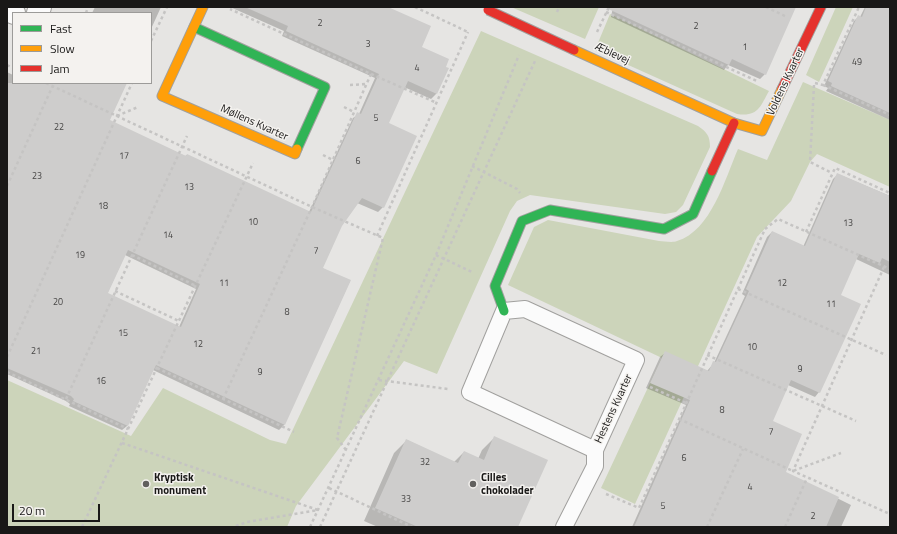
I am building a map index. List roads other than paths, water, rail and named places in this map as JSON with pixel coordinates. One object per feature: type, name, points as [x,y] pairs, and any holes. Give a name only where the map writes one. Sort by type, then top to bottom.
[{"type":"street","name":"Møllens Kvarter","points":[[194,27],[326,87],[295,154],[162,96],[203,7]]},
{"type":"street","name":"Voldens Kvarter","points":[[734,123],[762,131],[821,7]]},
{"type":"street","name":"Æblevej","points":[[484,9],[734,123]]},
{"type":"street","points":[[504,311],[495,286],[522,221],[550,210],[664,229],[693,214],[734,123]]},
{"type":"lane","name":"Hestens Kvarter","points":[[525,309],[636,360],[595,450],[470,392],[504,311],[525,309]]},
{"type":"lane","points":[[564,527],[595,466],[595,450]]},
{"type":"place","name":"Kryptisk monument","points":[[146,484]]},
{"type":"place","name":"Cilles chokolader","points":[[473,484]]}]
